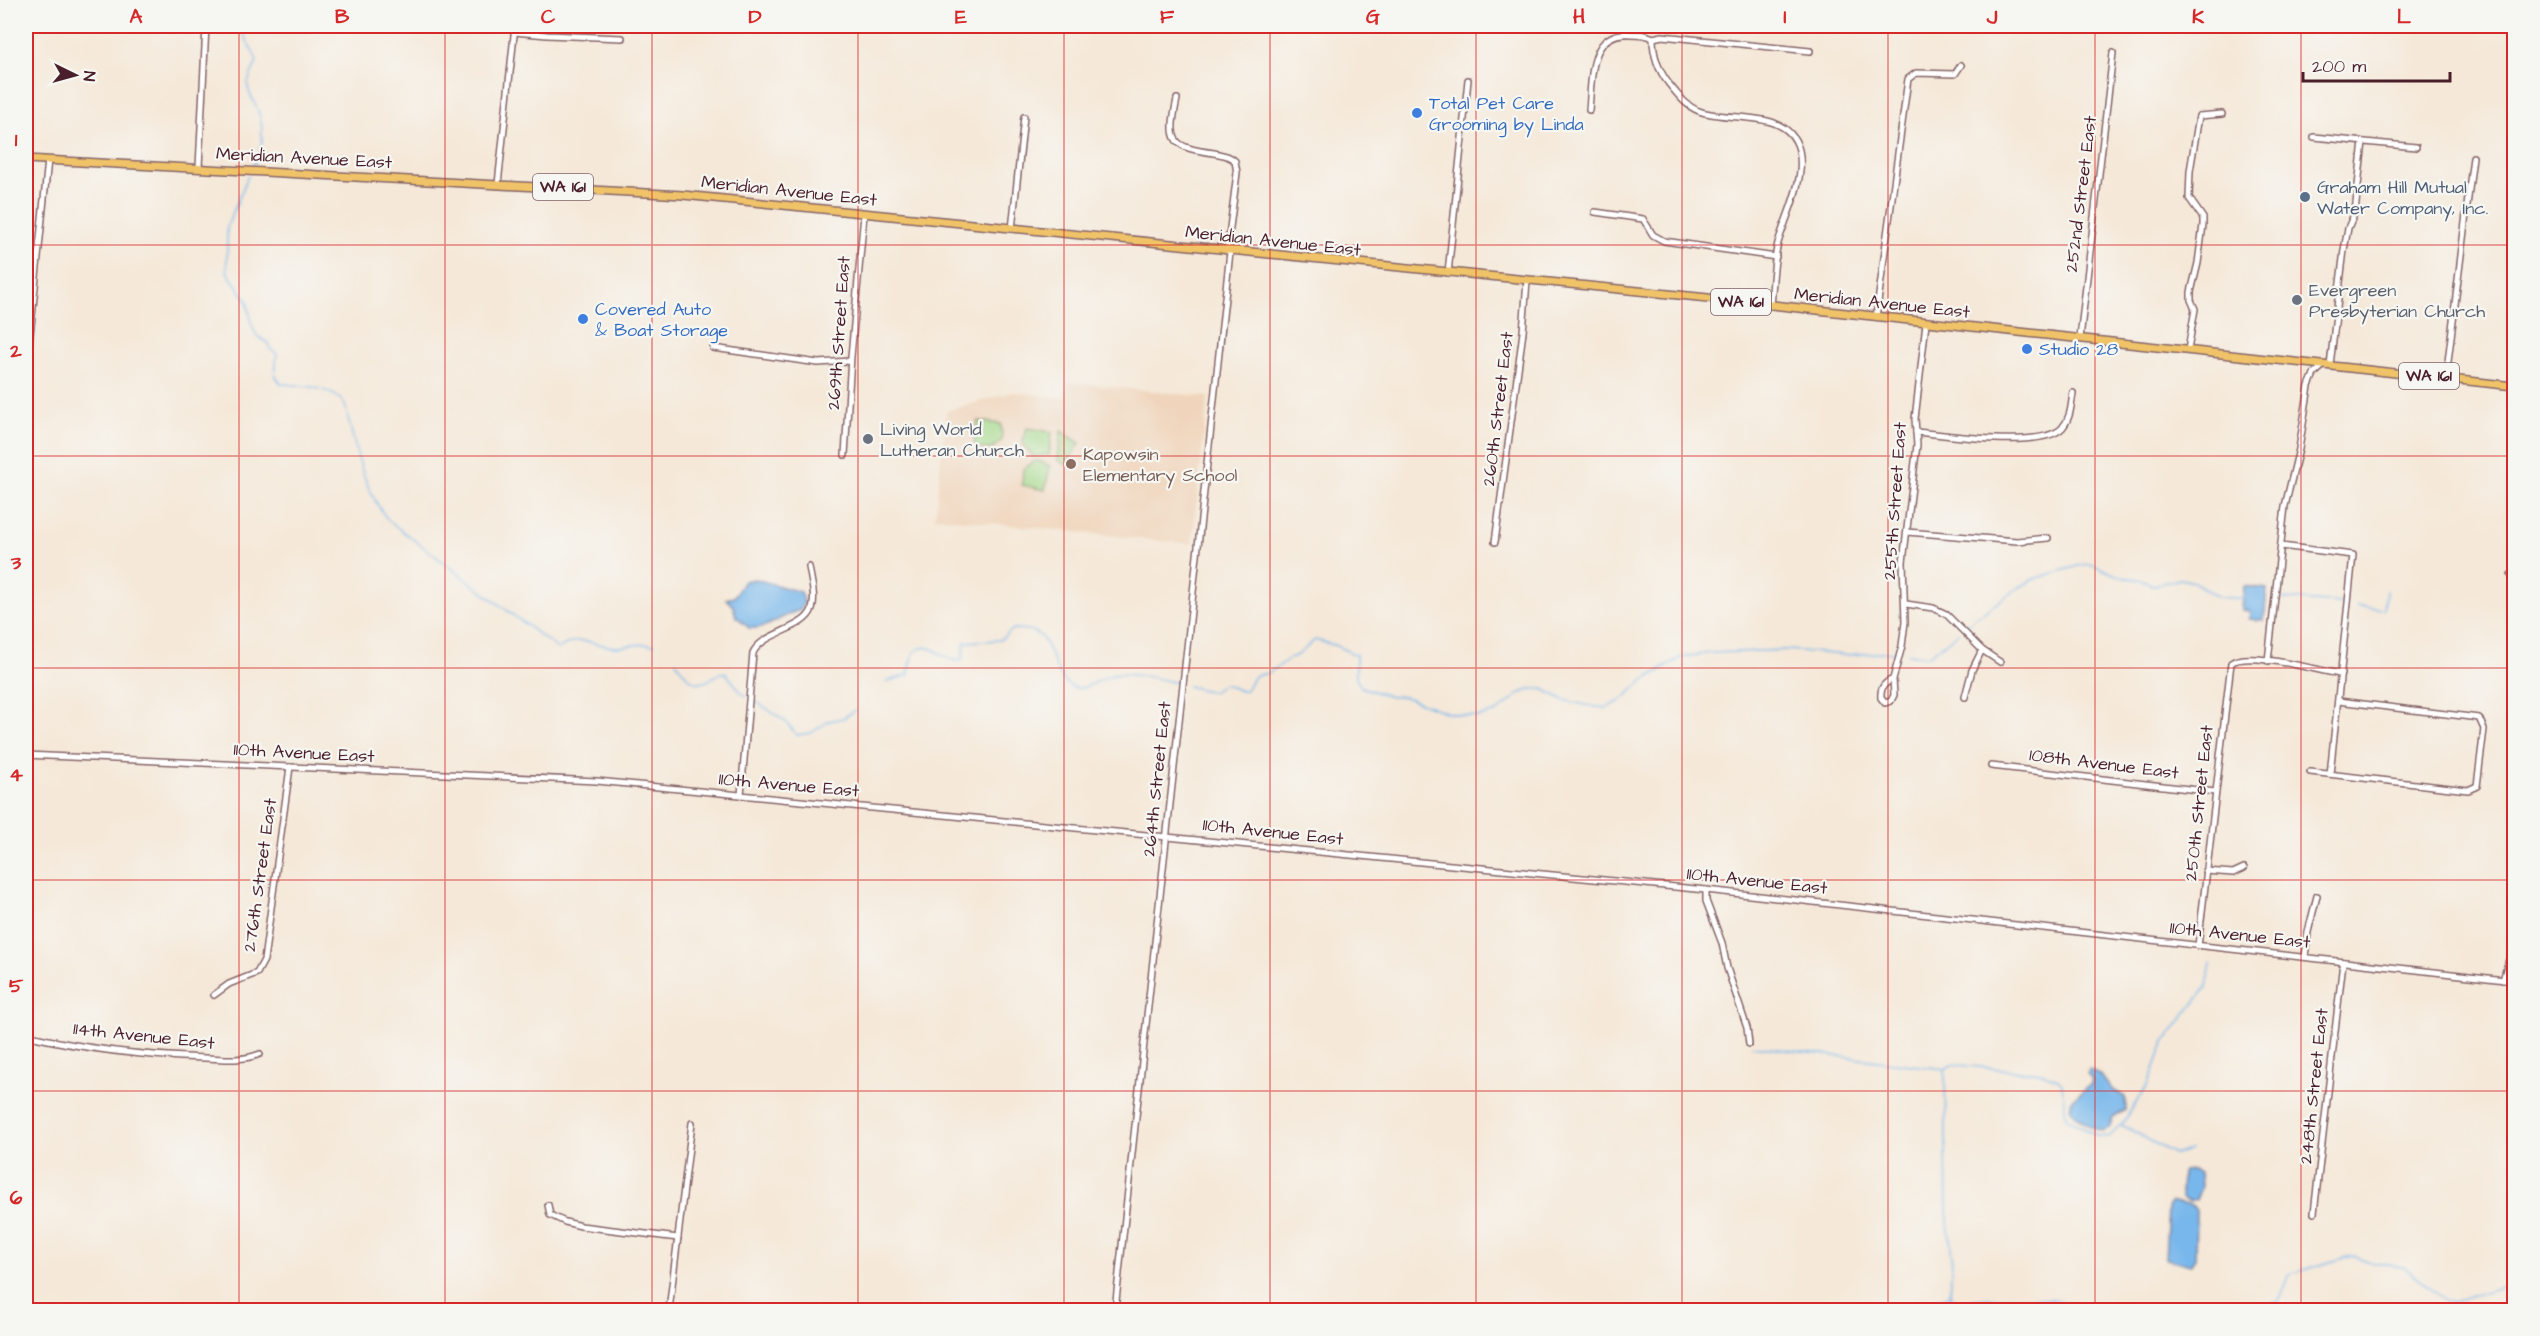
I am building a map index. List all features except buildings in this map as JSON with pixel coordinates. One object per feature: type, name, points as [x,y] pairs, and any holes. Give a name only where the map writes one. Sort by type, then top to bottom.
[{"type":"main road","name":"Meridian Avenue East","points":[[26,159],[683,195],[1527,280],[2514,386]]},
{"type":"street","points":[[199,167],[206,26]]},
{"type":"street","points":[[498,184],[515,29],[622,38]]},
{"type":"street","points":[[1589,110],[1595,59],[1601,46],[1613,34],[1636,34],[1653,38],[1662,36],[1810,51]]},
{"type":"street","points":[[1653,38],[1659,70],[1691,107],[1708,114],[1775,124],[1786,129],[1793,136],[1799,153],[1798,175],[1793,200],[1778,244],[1771,306]]},
{"type":"street","name":"252nd Street East","points":[[2080,338],[2113,53]]},
{"type":"street","points":[[1875,317],[1905,89],[1911,75],[1952,75],[1958,73],[1961,65]]},
{"type":"street","points":[[1448,273],[1468,80]]},
{"type":"street","name":"264th Street East","points":[[1115,1311],[1237,166],[1232,158],[1226,155],[1186,148],[1177,143],[1173,134],[1177,99]]},
{"type":"street","points":[[2188,350],[2195,309],[2191,300],[2191,292],[2203,225],[2203,218],[2189,198],[2195,130],[2200,115],[2222,114]]},
{"type":"street","points":[[1012,229],[1024,117]]},
{"type":"street","points":[[2314,137],[2416,147]]},
{"type":"street","points":[[2341,674],[2268,661],[2285,506],[2299,449],[2307,392],[2314,374],[2327,365],[2344,243],[2355,212],[2363,142]]},
{"type":"street","points":[[2446,378],[2473,157]]},
{"type":"street","points":[[26,375],[48,160]]},
{"type":"street","points":[[1595,212],[1643,219],[1653,235],[1660,240],[1776,257]]},
{"type":"street","name":"269th Street East","points":[[845,455],[850,361],[864,213]]},
{"type":"street","name":"260th Street East","points":[[1495,542],[1523,332],[1527,280]]},
{"type":"street","name":"255th Street East","points":[[1893,679],[1902,646],[1906,604],[1903,572],[1917,445],[1914,419],[1926,323]]},
{"type":"street","points":[[712,348],[818,363],[850,361]]},
{"type":"street","points":[[1916,432],[2020,440],[2041,438],[2057,432],[2066,423],[2073,393]]},
{"type":"street","points":[[1907,532],[2017,541],[2048,537]]},
{"type":"street","points":[[2281,546],[2353,555],[2330,774]]},
{"type":"street","points":[[741,795],[753,653],[761,644],[804,619],[811,612],[813,601],[809,567]]},
{"type":"street","points":[[1906,604],[1933,608],[1946,614],[1982,650],[2000,662]]},
{"type":"street","points":[[1965,697],[1972,670],[1982,650]]},
{"type":"street","name":"250th Street East","points":[[2198,946],[2231,663],[2237,660],[2268,661]]},
{"type":"street","points":[[2310,772],[2468,790],[2476,788],[2484,729],[2482,720],[2475,717],[2338,701]]},
{"type":"street","name":"110th Avenue East","points":[[26,755],[597,781],[1706,890],[2514,981]]},
{"type":"street","name":"108th Avenue East","points":[[1991,766],[2215,792]]},
{"type":"street","name":"276th Street East","points":[[214,995],[229,984],[257,973],[264,960],[290,767]]},
{"type":"street","points":[[2206,871],[2233,873],[2244,868]]},
{"type":"street","points":[[1706,890],[1706,902],[1722,943],[1727,968],[1747,1028],[1749,1044]]},
{"type":"street","points":[[2305,957],[2308,932],[2318,896]]},
{"type":"street","points":[[2503,980],[2514,942]]},
{"type":"street","name":"248th Street East","points":[[2314,1213],[2343,962]]},
{"type":"street","name":"114th Avenue East","points":[[26,1035],[87,1047],[175,1057],[240,1059],[260,1054]]},
{"type":"street","points":[[669,1311],[692,1122]]},
{"type":"street","points":[[548,1205],[550,1215],[570,1224],[678,1238]]},
{"type":"shaded area","name":"Kapowsin Elementary School","points":[[1067,382],[1208,397],[1192,544],[935,517],[946,411],[1013,392],[1065,398]]},
{"type":"green space","points":[[978,421],[1001,424],[1002,440],[992,449],[980,449],[974,445]]},
{"type":"green space","points":[[1027,428],[1052,432],[1049,455],[1033,456],[1024,446],[1023,440]]},
{"type":"green space","points":[[1061,431],[1080,443],[1066,465],[1058,460]]},
{"type":"green space","points":[[1039,461],[1050,466],[1045,490],[1022,485],[1023,470],[1033,462]]},
{"type":"water","points":[[755,579],[801,592],[804,602],[800,610],[769,625],[749,628],[736,616],[733,606],[726,599],[734,597],[744,581]]},
{"type":"water","points":[[2244,586],[2267,589],[2264,620],[2249,619],[2250,611],[2242,610]]},
{"type":"water","points":[[2090,1069],[2100,1074],[2110,1088],[2125,1097],[2126,1110],[2113,1117],[2109,1128],[2103,1131],[2084,1122],[2070,1108],[2072,1100],[2091,1084],[2092,1080],[2087,1074]]},
{"type":"water","points":[[2193,1170],[2200,1173],[2201,1187],[2196,1200],[2189,1202],[2181,1196],[2182,1173]]},
{"type":"water","points":[[2170,1203],[2192,1206],[2196,1210],[2195,1259],[2191,1265],[2165,1259],[2168,1209]]},
{"type":"waterway","points":[[239,26],[257,60],[248,86],[257,108],[262,130],[260,152],[253,165]]},
{"type":"waterway","points":[[248,176],[227,227],[227,272],[247,300],[252,326],[257,336],[268,343],[270,349],[277,354],[275,375],[281,384],[307,386],[325,391],[333,394],[345,405],[366,481],[389,521],[558,649],[575,641],[612,647],[654,645]]},
{"type":"waterway","points":[[1966,625],[2034,579],[2091,564],[2121,577],[2137,579],[2153,585],[2181,579],[2194,582],[2218,597],[2244,599]]},
{"type":"waterway","points":[[2356,606],[2384,609],[2386,591]]},
{"type":"waterway","points":[[2283,599],[2342,603]]},
{"type":"waterway","points":[[886,682],[908,675],[914,652],[920,648],[931,649],[947,658],[959,661],[963,657],[965,642],[1000,640],[1015,629],[1030,630],[1038,634],[1048,647],[1059,673],[1070,686],[1075,688],[1086,687],[1108,676],[1120,674],[1145,676],[1177,683]]},
{"type":"waterway","points":[[1908,654],[1928,656],[1958,633]]},
{"type":"waterway","points":[[1188,686],[1212,692],[1224,684],[1241,691],[1246,690],[1254,676],[1269,673],[1298,655],[1315,640],[1334,645],[1356,655],[1356,678],[1361,687],[1391,697],[1402,696],[1448,713],[1478,717],[1497,712],[1529,689],[1543,689],[1564,700],[1606,708],[1619,702],[1643,681],[1682,657],[1712,653],[1788,650],[1845,655],[1895,652]]},
{"type":"waterway","points":[[676,662],[695,682],[706,682],[720,673],[726,673],[746,696]]},
{"type":"waterway","points":[[752,699],[785,721],[797,735],[811,733],[829,721],[843,718],[856,710]]},
{"type":"waterway","points":[[1945,1069],[1953,1064],[2042,1073],[2057,1079],[2062,1084],[2066,1117],[2097,1136],[2109,1137],[2122,1124],[2148,1085],[2164,1043],[2207,987],[2211,963]]},
{"type":"waterway","points":[[1752,1046],[1945,1069],[1947,1211],[1952,1257],[1950,1296]]},
{"type":"waterway","points":[[2122,1125],[2174,1154],[2190,1150]]},
{"type":"waterway","points":[[2242,1310],[2279,1301],[2290,1274],[2355,1256],[2373,1263],[2403,1266],[2446,1301],[2453,1303],[2489,1290],[2514,1285]]},
{"type":"waterway","points":[[1907,1310],[1949,1296]]},
{"type":"waterway","points":[[1950,1296],[1959,1302],[1999,1297],[2033,1298],[2106,1310]]},
{"type":"waterway","points":[[2181,1310],[2194,1310]]},
{"type":"place","name":"Total Pet Care Grooming by Linda","points":[[1417,113]]},
{"type":"place","name":"Graham Hill Mutual Water Company, Inc.","points":[[2305,197]]},
{"type":"place","name":"Evergreen Presbyterian Church","points":[[2297,300]]},
{"type":"place","name":"Covered Auto & Boat Storage","points":[[583,319]]},
{"type":"place","name":"Studio 28","points":[[2027,349]]},
{"type":"place","name":"Living World Lutheran Church","points":[[868,439]]},
{"type":"place","name":"Kapowsin Elementary School","points":[[1071,464]]}]
